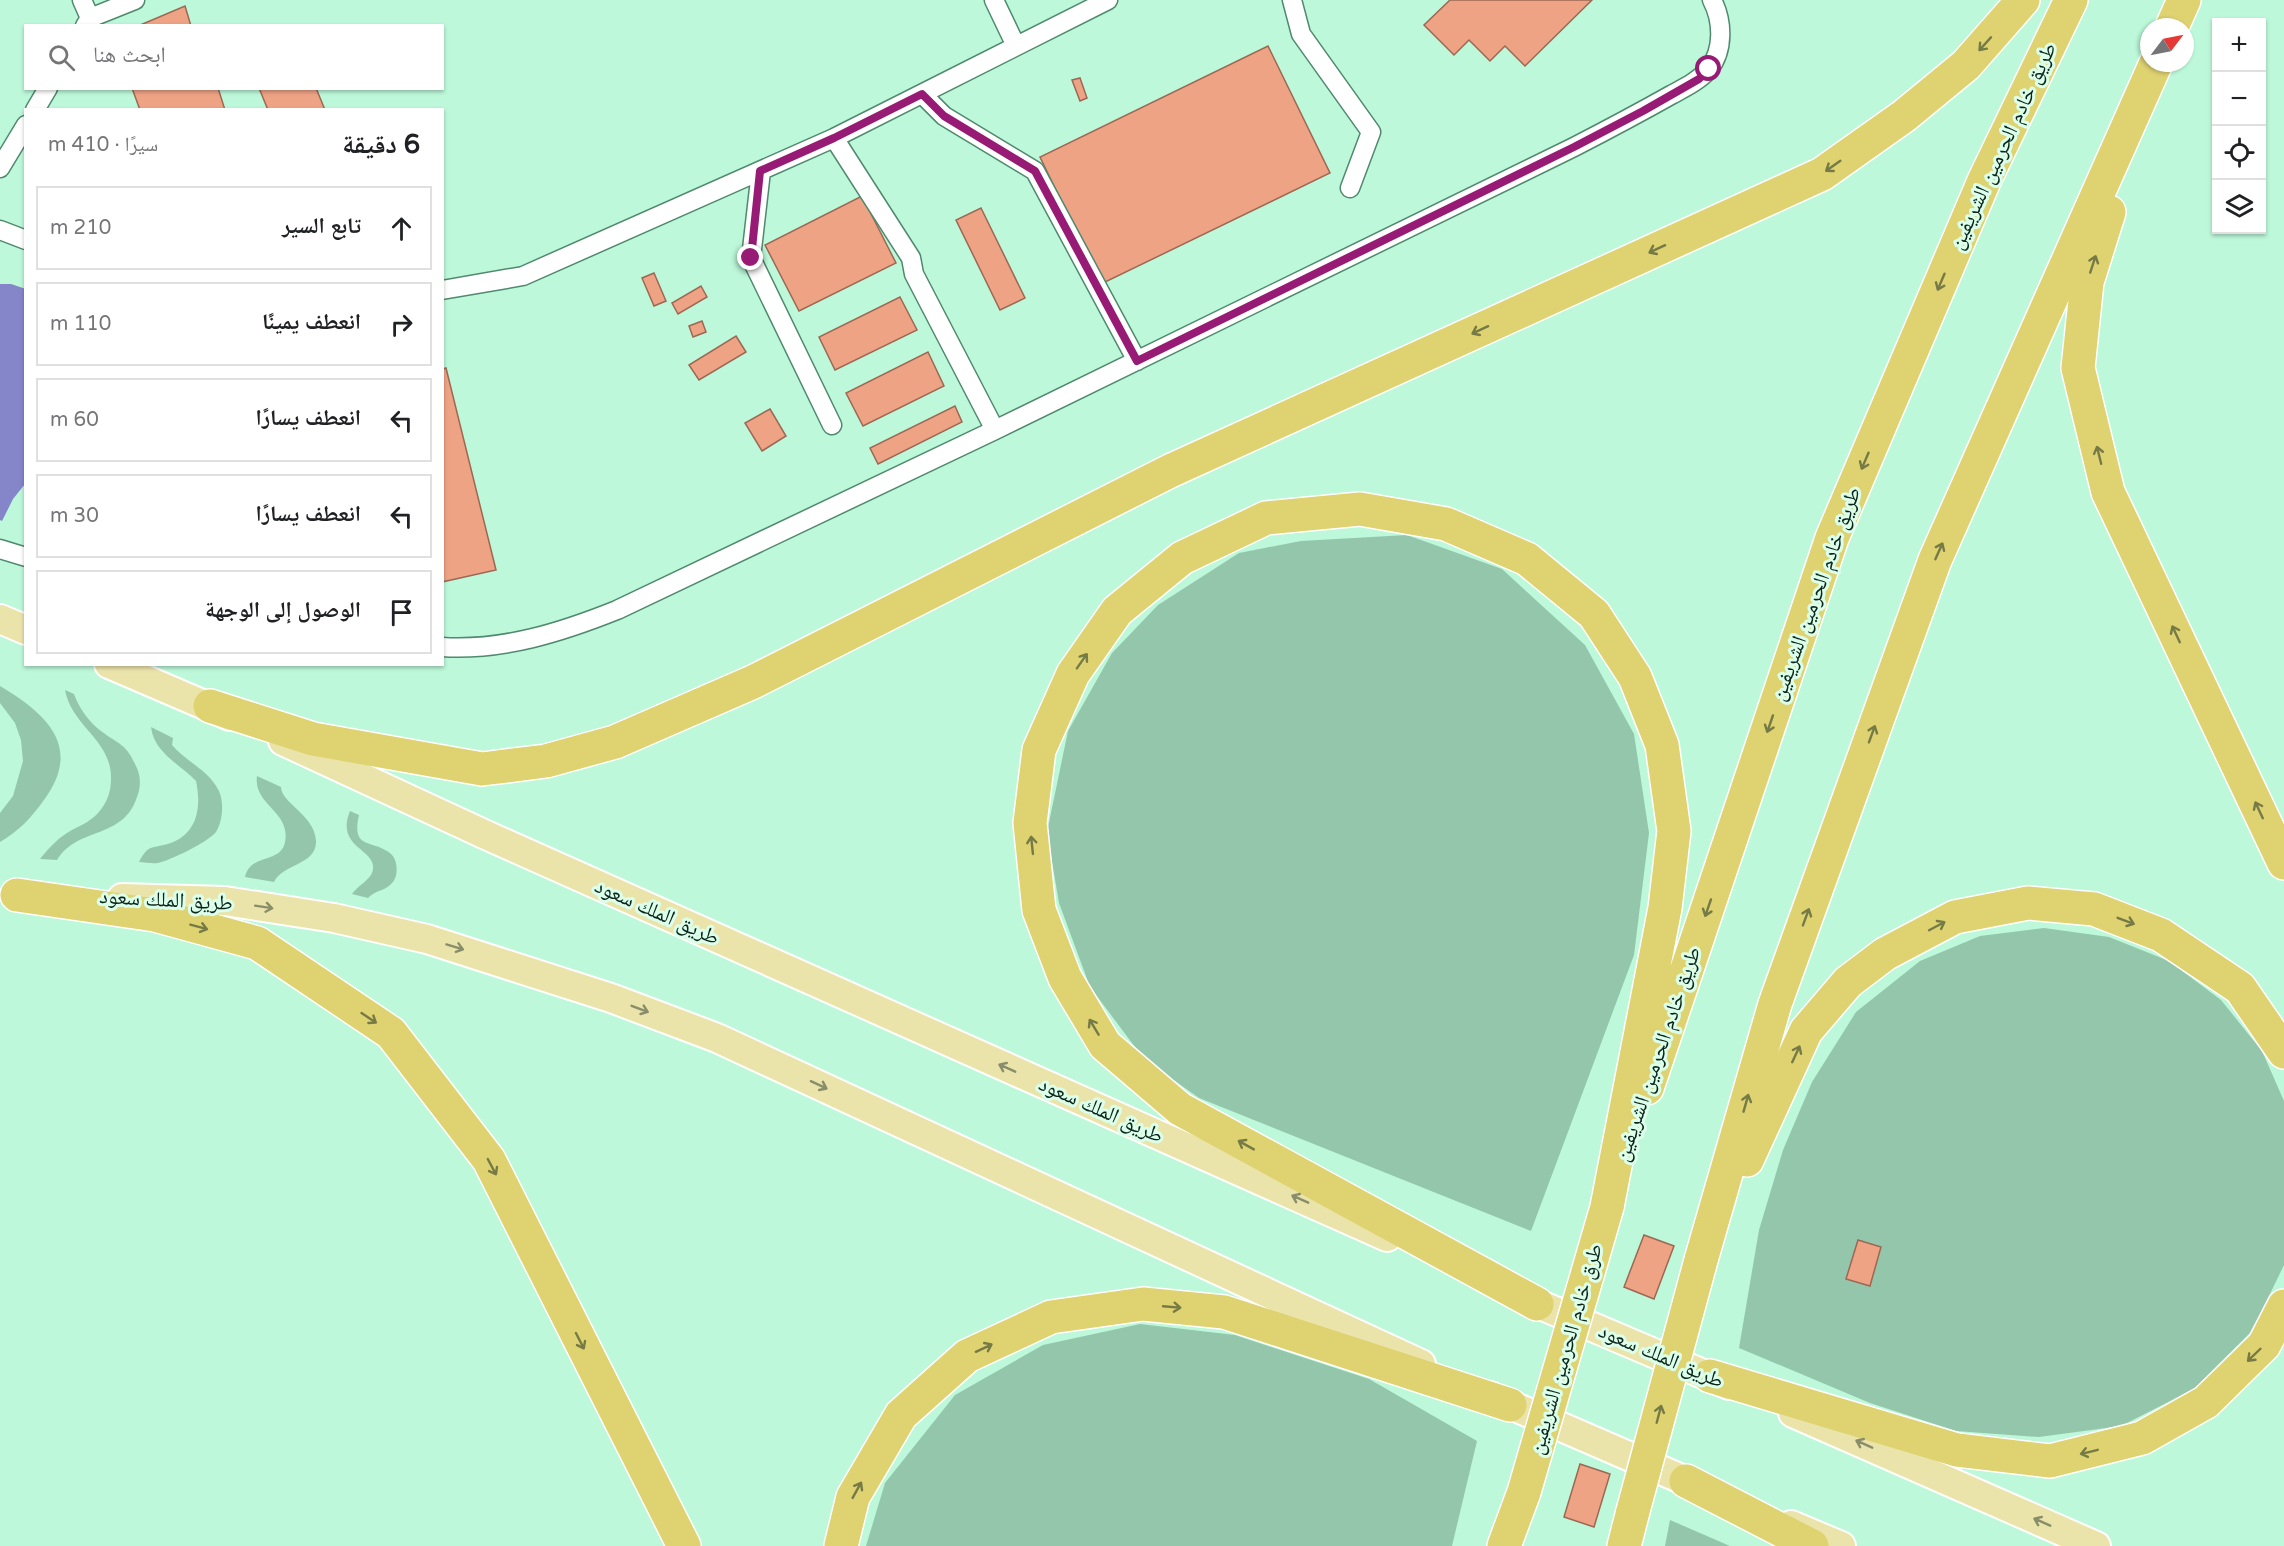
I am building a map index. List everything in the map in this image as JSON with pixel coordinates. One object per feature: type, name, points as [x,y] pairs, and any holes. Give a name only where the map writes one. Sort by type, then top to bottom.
[{"type":"highway","points":[[210,706],[314,739],[482,769],[546,761],[615,742],[753,682],[1170,471],[1822,174],[1904,116],[1966,65],[2023,0]]},
{"type":"highway","name":"طريق خادم الحرمين الشريفين","points":[[1607,1207],[1832,538],[1984,181],[2071,0]]},
{"type":"highway","points":[[2176,18],[2184,0]]},
{"type":"highway","points":[[1626,1546],[1633,1511],[1701,1260],[1775,1004],[1935,560],[2153,72]]},
{"type":"highway","points":[[2154,72],[2087,282],[2078,368],[2108,492],[2284,863]]},
{"type":"highway","points":[[1537,1304],[1180,1109],[1105,1045],[1065,978],[1039,910],[1030,823],[1039,750],[1073,674],[1117,611],[1182,558],[1266,518],[1360,509],[1446,524],[1527,559],[1594,614],[1635,676],[1662,745],[1674,831],[1665,909],[1607,1207]]},
{"type":"highway","points":[[9,895],[155,915],[256,943],[392,1033],[489,1160],[684,1546]]},
{"type":"highway","points":[[1701,1260],[1806,1031],[1848,982],[1885,954],[1955,917],[2028,903],[2094,909],[2162,935],[2240,988],[2284,1052]]},
{"type":"highway","name":"طرق خادم الحرمين الشريفين","points":[[1524,1492],[1607,1207]]},
{"type":"highway","points":[[841,1546],[853,1497],[901,1415],[967,1356],[1051,1317],[1143,1304],[1224,1312],[1510,1405]]},
{"type":"highway","points":[[1710,1377],[1958,1450],[2050,1461],[2142,1438],[2206,1402],[2264,1346],[2284,1306]]},
{"type":"highway","points":[[1686,1481],[1812,1546]]},
{"type":"highway","points":[[1504,1546],[1524,1492]]},
{"type":"highway","points":[[1514,1546],[1524,1492]]},
{"type":"main road","points":[[0,619],[24,629]]},
{"type":"main road","name":"طريق الملك سعود","points":[[114,666],[210,706],[486,836],[1537,1304],[2096,1546]]},
{"type":"main road","name":"طريق الملك سعود","points":[[9,895],[225,901],[334,918],[427,939],[611,998],[717,1038],[1510,1405],[1841,1546]]},
{"type":"street","points":[[82,0],[88,22],[135,0]]},
{"type":"street","points":[[994,0],[1016,46]]},
{"type":"street","points":[[444,290],[523,276],[834,138],[1108,0]]},
{"type":"street","points":[[1292,0],[1300,34],[1371,132],[1350,189]]},
{"type":"street","points":[[444,647],[496,645],[561,632],[617,610],[995,430],[1574,147],[1699,79],[1709,69],[1720,43],[1718,13],[1712,0]]},
{"type":"street","points":[[36,108],[47,90]]},
{"type":"street","points":[[922,94],[944,116],[1035,171],[1137,361]]},
{"type":"street","points":[[0,168],[24,129]]},
{"type":"street","points":[[834,138],[911,258],[914,274],[995,430]]},
{"type":"street","points":[[760,171],[751,258],[832,425]]},
{"type":"street","points":[[0,230],[24,239]]},
{"type":"street","points":[[0,549],[24,556]]},
{"type":"green space","points":[[1407,535],[1502,569],[1585,645],[1634,734],[1649,833],[1634,955],[1531,1231],[1199,1098],[1144,1059],[1090,987],[1059,903],[1047,832],[1068,731],[1112,653],[1158,605],[1239,553],[1301,541]]},
{"type":"green space","points":[[0,686],[45,720],[60,748],[60,764],[55,781],[39,807],[19,829],[0,842],[0,813],[13,796],[23,761],[21,740],[15,723],[0,703]]},
{"type":"green space","points":[[65,690],[74,694],[92,723],[128,752],[139,774],[139,789],[130,811],[122,820],[76,842],[57,860],[40,859],[59,839],[98,813],[106,801],[110,788],[110,765],[105,754],[75,714]]},
{"type":"green space","points":[[151,727],[173,738],[172,745],[209,777],[221,795],[222,806],[220,822],[212,836],[180,855],[156,863],[139,862],[149,849],[175,841],[190,829],[197,811],[198,791],[196,781],[162,751],[153,736]]},
{"type":"green space","points":[[257,776],[281,787],[286,799],[310,824],[316,841],[311,855],[284,871],[274,882],[245,877],[253,864],[278,853],[285,842],[283,823],[261,794],[257,786]]},
{"type":"green space","points":[[350,811],[359,815],[357,826],[361,839],[390,853],[396,863],[397,872],[392,883],[368,898],[352,894],[371,875],[373,865],[348,834],[347,824]]},
{"type":"green space","points":[[2044,928],[2109,937],[2169,961],[2221,1000],[2262,1051],[2284,1101],[2284,1265],[2252,1331],[2194,1389],[2121,1426],[2039,1437],[1956,1431],[1870,1403],[1739,1348],[1759,1230],[1783,1150],[1812,1082],[1856,1012],[1920,961],[1980,936]]},
{"type":"green space","points":[[1140,1324],[1235,1335],[1369,1379],[1477,1441],[1452,1546],[866,1546],[885,1483],[955,1395],[1043,1345]]},
{"type":"green space","points":[[1670,1520],[1730,1546],[1665,1546]]},
{"type":"water","points":[[0,284],[11,284],[24,288],[24,485],[13,499],[2,521],[0,520]]},
{"type":"building","points":[[1450,0],[1592,0],[1525,66],[1505,46],[1490,61],[1469,40],[1454,55],[1424,25]]},
{"type":"building","points":[[185,6],[190,24],[143,24]]},
{"type":"building","points":[[1268,46],[1330,173],[1101,284],[1040,157]]},
{"type":"building","points":[[1080,78],[1087,98],[1080,101],[1072,80]]},
{"type":"building","points":[[133,90],[219,90],[224,108],[139,108]]},
{"type":"building","points":[[260,90],[317,90],[324,108],[267,108]]},
{"type":"building","points":[[862,196],[896,263],[799,311],[765,245]]},
{"type":"building","points":[[981,208],[1025,298],[1000,310],[956,220]]},
{"type":"building","points":[[654,273],[666,301],[654,306],[642,278]]},
{"type":"building","points":[[701,286],[707,297],[678,314],[672,303]]},
{"type":"building","points":[[900,297],[917,330],[835,370],[819,337]]},
{"type":"building","points":[[702,321],[706,332],[693,337],[689,326]]},
{"type":"building","points":[[736,336],[746,352],[699,380],[689,365]]},
{"type":"building","points":[[928,352],[944,386],[863,426],[846,393]]},
{"type":"building","points":[[444,368],[446,368],[496,570],[444,582]]},
{"type":"building","points":[[955,406],[962,422],[878,464],[870,448]]},
{"type":"building","points":[[770,409],[786,436],[762,451],[745,423]]},
{"type":"building","points":[[1644,1235],[1674,1246],[1654,1299],[1624,1287]]},
{"type":"building","points":[[1858,1240],[1881,1247],[1870,1286],[1846,1279]]},
{"type":"building","points":[[1580,1464],[1610,1474],[1594,1527],[1564,1517]]},
{"type":"route","points":[[751,258],[760,171],[834,138],[922,94],[944,116],[1035,171],[1137,361],[1574,147],[1699,79],[1709,69]]}]
